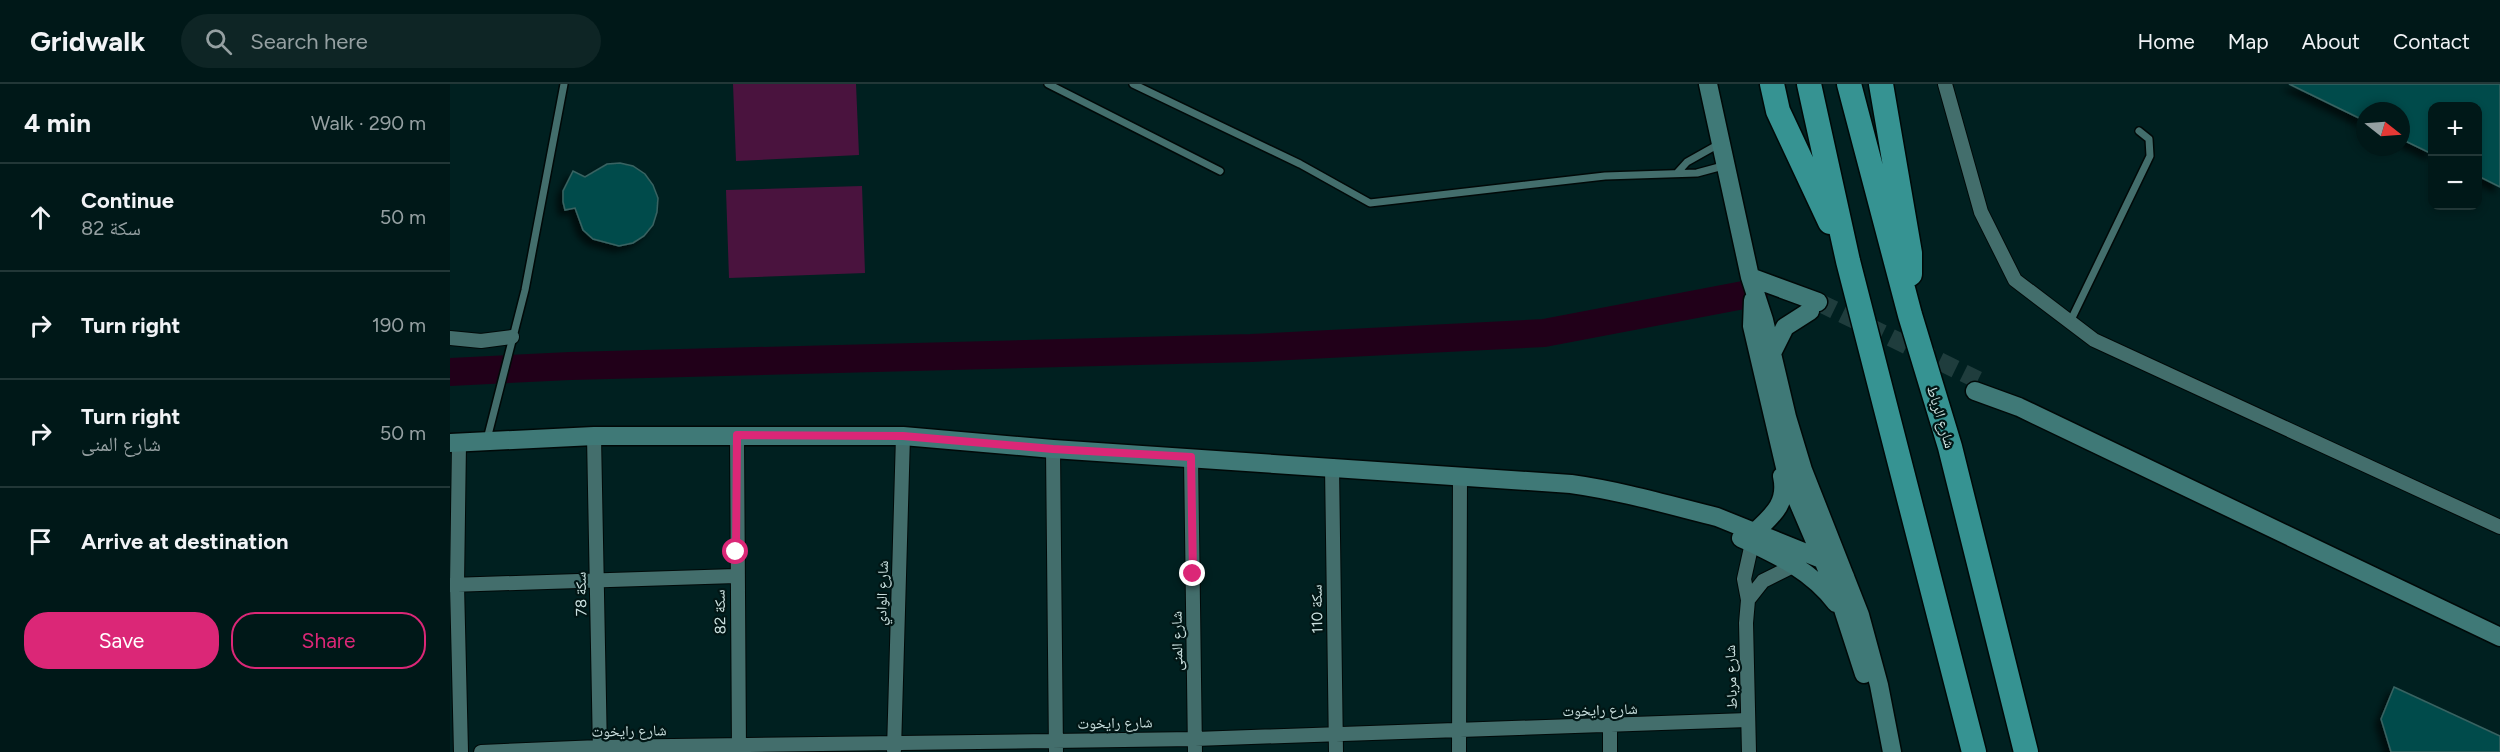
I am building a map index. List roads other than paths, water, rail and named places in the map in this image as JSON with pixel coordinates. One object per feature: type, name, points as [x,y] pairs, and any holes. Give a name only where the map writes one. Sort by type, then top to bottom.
[{"type":"highway","points":[[1772,84],[1778,111],[1848,261]]},
{"type":"highway","points":[[1809,84],[1848,261],[1974,752]]},
{"type":"highway","name":"شارع الرباط","points":[[1849,84],[1910,315],[1950,447],[2026,752]]},
{"type":"highway","points":[[1881,84],[1910,253],[1910,315]]},
{"type":"street","points":[[1708,84],[1752,285],[1761,308],[1795,446],[1860,615],[1870,649],[1892,752]]},
{"type":"street","points":[[1945,84],[1981,212],[2015,280],[2094,340],[2500,527]]},
{"type":"street","points":[[1752,285],[1814,308],[1785,327],[1772,353]]},
{"type":"street","points":[[1752,285],[1752,326],[1781,454],[1796,498],[1847,621],[1863,669],[1881,752]]},
{"type":"street","points":[[450,338],[481,341],[512,337]]},
{"type":"street","points":[[1976,386],[2500,637]]},
{"type":"street","name":"سكة 82","points":[[737,435],[736,576],[739,749]]},
{"type":"street","points":[[461,752],[453,585],[454,443],[594,436],[903,436],[1053,449],[1332,466],[1613,490],[1655,499],[1701,515],[1718,517],[1795,565],[1824,590],[1847,621]]},
{"type":"street","name":"سكة 78","points":[[594,436],[600,750]]},
{"type":"street","name":"شارع الوادي","points":[[893,747],[903,436]]},
{"type":"street","points":[[1053,449],[1056,746]]},
{"type":"street","points":[[1753,537],[1780,506],[1784,488],[1779,465],[1781,454]]},
{"type":"street","name":"شارع المنى","points":[[1191,457],[1195,745]]},
{"type":"street","name":"سكة 110","points":[[1332,466],[1336,752]]},
{"type":"street","points":[[1460,476],[1460,752]]},
{"type":"street","points":[[1753,537],[1821,559],[1845,576]]},
{"type":"street","name":"شارع مرباط","points":[[1749,752],[1746,623],[1748,600],[1744,579],[1753,537]]},
{"type":"street","points":[[1748,600],[1763,581],[1773,574],[1795,565],[1809,564],[1821,559],[1830,539]]},
{"type":"street","points":[[453,585],[597,578],[736,576]]},
{"type":"street","name":"شارع رايخوت","points":[[481,752],[1195,745],[1336,734],[1748,720]]},
{"type":"street","points":[[1610,726],[1610,752]]},
{"type":"lane","points":[[486,442],[525,290],[564,84]]},
{"type":"lane","points":[[1048,84],[1220,171]]},
{"type":"lane","points":[[1133,84],[1299,164],[1370,203],[1605,176],[1697,173],[1725,165]]},
{"type":"lane","points":[[2070,322],[2150,156],[2149,139],[2139,131]]},
{"type":"lane","points":[[1677,173],[1687,162],[1720,143]]},
{"type":"waterway","points":[[450,372],[570,366],[1251,348],[1544,333],[1754,293]]},
{"type":"tunnel","points":[[1818,302],[1978,380]]}]
